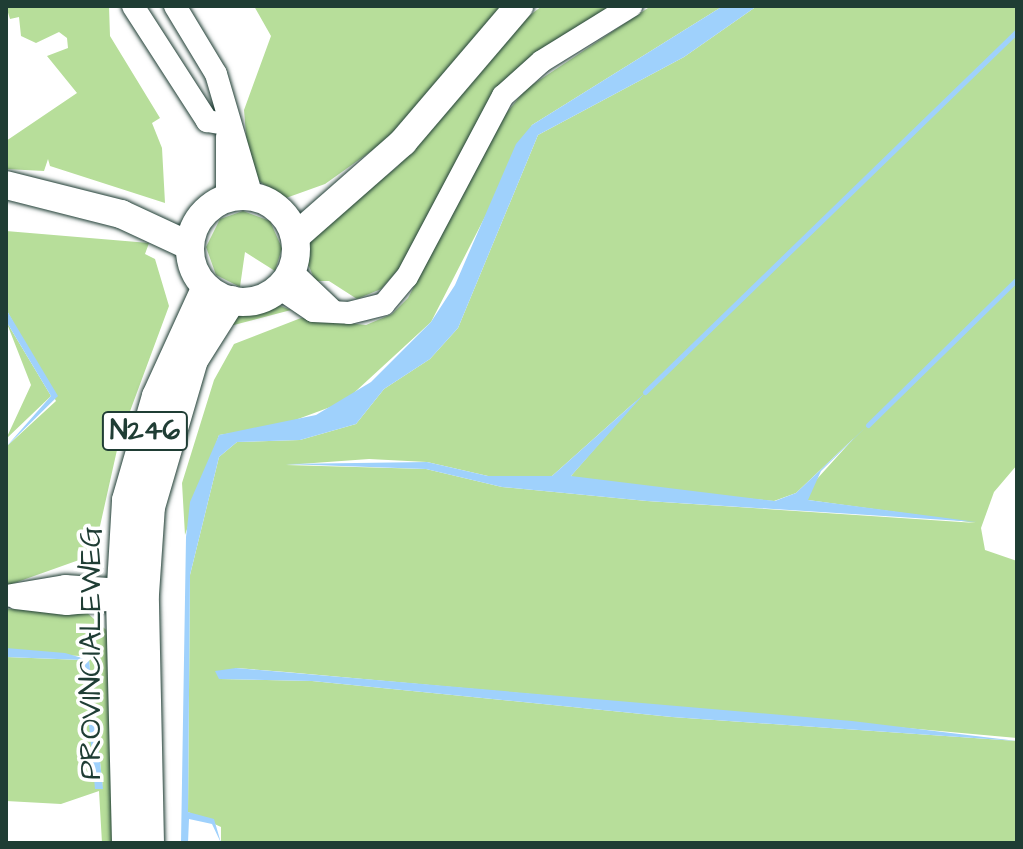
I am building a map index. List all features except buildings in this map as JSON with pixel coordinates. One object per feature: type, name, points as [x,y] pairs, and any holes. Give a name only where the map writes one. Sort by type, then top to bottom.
[{"type":"main road","points":[[290,226],[352,184],[413,131],[519,6]]},
{"type":"main road","points":[[6,185],[193,236]]},
{"type":"main road","points":[[193,236],[239,197],[290,226]]},
{"type":"main road","points":[[193,236],[206,287],[232,300],[252,301],[285,279],[290,226]]},
{"type":"main road","name":"PROVINCIALEWEG","points":[[126,843],[126,500],[142,441],[206,287]]},
{"type":"main road","name":"PROVINCIALEWEG","points":[[150,843],[128,594],[163,446],[194,360],[232,300]]},
{"type":"street","points":[[133,6],[207,121],[227,124]]},
{"type":"street","points":[[175,6],[216,74],[239,197]]},
{"type":"street","points":[[285,279],[313,311],[367,311],[396,293],[503,96],[542,61],[631,6]]},
{"type":"street","points":[[8,596],[128,594]]},
{"type":"green space","points":[[6,6],[109,6],[110,36],[160,118],[152,123],[162,148],[165,203],[50,166],[48,159],[44,171],[6,169],[6,141],[77,93],[47,56],[68,48],[67,38],[59,32],[36,43],[21,36],[19,17],[10,19]]},
{"type":"green space","points":[[254,6],[505,6],[398,132],[325,184],[286,198],[257,180],[247,147],[244,110],[271,36]]},
{"type":"green space","points":[[542,6],[619,6],[505,82],[487,103],[403,264],[381,289],[357,299],[329,281],[315,281],[306,259],[312,235],[397,167],[517,25]]},
{"type":"green space","points":[[651,6],[723,6],[532,125],[431,322],[344,402],[279,426],[219,435],[185,535],[182,483],[214,380],[234,344],[301,318],[366,325],[392,314],[408,298],[503,117],[526,89]]},
{"type":"green space","points":[[757,6],[1017,6],[1017,465],[994,492],[981,528],[985,550],[1017,561],[1017,738],[236,668],[220,679],[312,681],[672,717],[1017,741],[1017,843],[221,843],[221,827],[188,812],[190,575],[219,457],[237,442],[300,440],[356,424],[384,389],[430,359],[458,328],[538,135],[684,57]],"holes":[[[636,401],[571,476],[582,483],[774,501],[796,493],[854,438],[807,490],[808,500],[976,523],[647,501],[502,487],[426,469],[286,465],[369,459],[427,462],[488,476],[552,476]]]},
{"type":"green space","points":[[243,211],[270,221],[282,248],[275,271],[245,252],[240,287],[216,275],[206,247],[220,219]]},
{"type":"green space","points":[[6,231],[149,243],[145,254],[155,259],[169,306],[119,441],[96,544],[79,560],[6,586],[6,447],[56,401],[6,309]]},
{"type":"green space","points":[[278,305],[291,310],[230,326],[235,314]]},
{"type":"green space","points":[[6,321],[51,396],[6,439],[31,385]]},
{"type":"green space","points":[[6,609],[84,610],[114,637],[117,843],[102,843],[99,791],[61,804],[6,801],[6,657],[82,660],[103,789],[89,660],[82,656],[6,653]]},
{"type":"water","points":[[723,6],[757,6],[684,57],[538,135],[458,328],[430,359],[384,389],[356,424],[300,440],[237,442],[219,457],[190,575],[188,812],[214,819],[221,843],[212,824],[189,819],[188,843],[181,843],[186,537],[190,502],[219,435],[316,415],[371,382],[431,322],[455,285],[516,144],[532,125]]},
{"type":"water","points":[[6,309],[58,396],[6,447],[51,396],[6,321]]},
{"type":"water","points":[[645,393],[571,476],[775,501],[796,493],[868,425],[821,471],[808,500],[977,522],[647,501],[502,487],[426,469],[285,464],[427,462],[488,476],[552,476]]},
{"type":"water","points":[[6,648],[65,653],[89,660],[103,789],[95,789],[83,660],[6,657]]},
{"type":"water","points":[[236,668],[852,721],[1017,741],[672,717],[312,681],[219,679],[215,671]]},
{"type":"waterway","points":[[645,392],[1017,31]]},
{"type":"waterway","points":[[868,425],[1017,279]]}]
